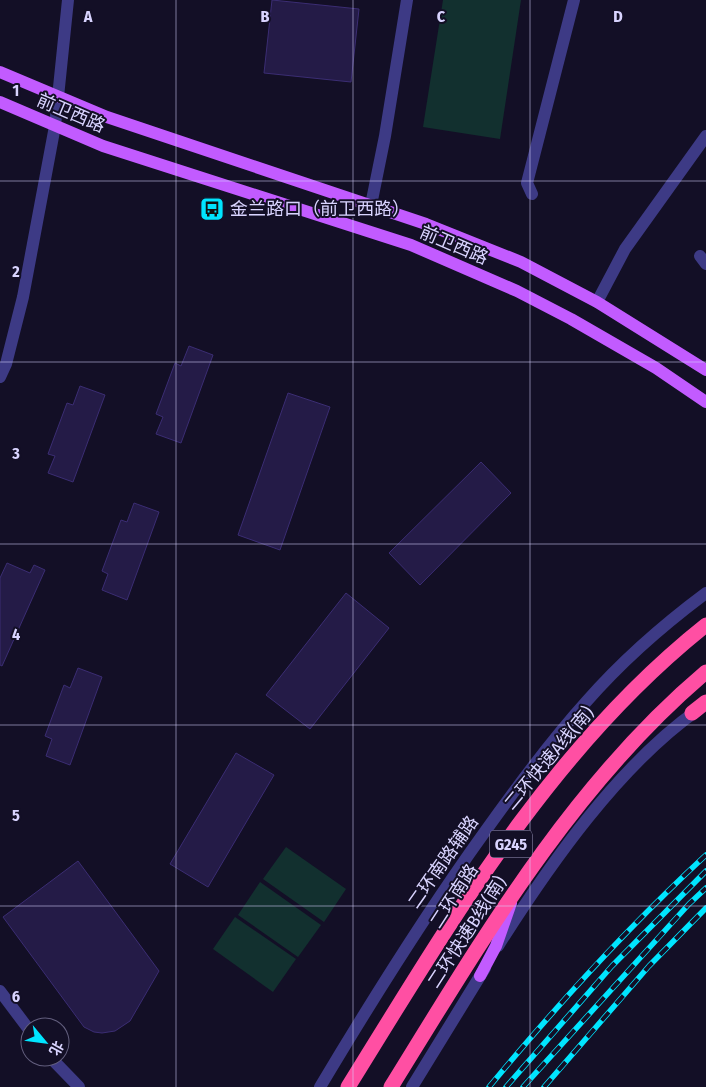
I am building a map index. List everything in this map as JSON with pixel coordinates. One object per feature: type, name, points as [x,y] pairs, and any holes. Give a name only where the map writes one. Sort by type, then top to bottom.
[{"type":"highway","name":"二环快速A线(南)","points":[[348,1087],[465,900],[530,808],[585,741],[630,693],[706,624]]},
{"type":"highway","name":"二环快速B线(南)","points":[[391,1087],[500,914],[564,824],[634,741],[706,672]]},
{"type":"highway","points":[[692,714],[706,702]]},
{"type":"main road","name":"前卫西路","points":[[0,72],[107,117],[426,224],[521,262],[597,302],[706,370]]},
{"type":"main road","name":"前卫西路","points":[[0,102],[103,146],[411,245],[517,291],[571,319],[656,368],[706,402]]},
{"type":"main road","name":"二环南路","points":[[354,1087],[470,904],[540,805],[612,720],[656,675],[706,632]]},
{"type":"main road","name":"G245","points":[[385,1087],[487,925],[546,841],[587,788],[631,738],[663,705],[706,666]]},
{"type":"main road","points":[[480,976],[496,946],[512,900],[524,874],[546,841]]},
{"type":"street","points":[[0,377],[6,364],[23,297],[55,126],[68,0]]},
{"type":"street","points":[[371,205],[385,136],[406,0]]},
{"type":"street","points":[[532,194],[527,183],[574,0]]},
{"type":"street","points":[[597,302],[625,249],[706,136]]},
{"type":"street","name":"二环南路辅路","points":[[320,1087],[438,899],[541,755],[586,701],[636,652],[706,593]]},
{"type":"street","points":[[412,1087],[536,889],[593,814],[642,757],[692,714]]},
{"type":"street","points":[[0,991],[20,1018]]},
{"type":"street","points":[[60,1067],[79,1087]]},
{"type":"green space","points":[[443,0],[521,0],[500,139],[423,127]]},
{"type":"green space","points":[[286,847],[346,889],[324,922],[263,879]]},
{"type":"green space","points":[[260,882],[321,925],[298,957],[238,915]]},
{"type":"green space","points":[[235,917],[296,959],[273,992],[213,949]]},
{"type":"building","points":[[272,0],[359,9],[351,82],[264,73]]},
{"type":"building","points":[[189,346],[213,355],[181,443],[156,434],[163,417],[156,414],[175,363],[181,366]]},
{"type":"building","points":[[80,386],[105,395],[73,482],[48,473],[55,456],[48,454],[67,403],[73,405]]},
{"type":"building","points":[[288,393],[330,407],[280,550],[238,535]]},
{"type":"building","points":[[481,462],[511,493],[420,585],[389,553]]},
{"type":"building","points":[[134,503],[159,512],[127,600],[102,590],[108,574],[102,571],[121,520],[127,522]]},
{"type":"building","points":[[7,563],[30,573],[34,565],[45,570],[2,666],[0,665],[0,578]]},
{"type":"building","points":[[346,593],[389,628],[310,729],[266,695]]},
{"type":"building","points":[[78,668],[102,677],[70,765],[46,756],[52,739],[45,736],[64,685],[70,688]]},
{"type":"building","points":[[236,753],[274,775],[208,887],[170,864]]},
{"type":"building","points":[[78,861],[159,971],[130,1021],[115,1031],[94,1032],[84,1027],[3,917]]},
{"type":"railway","points":[[489,1087],[594,967],[706,855]]},
{"type":"railway","points":[[506,1087],[612,966],[706,871]]},
{"type":"railway","points":[[523,1087],[689,904],[706,888]]},
{"type":"railway","points":[[544,1087],[649,966],[706,908]]},
{"type":"place","name":"金兰路口（前卫西路）","points":[[212,209]]}]
